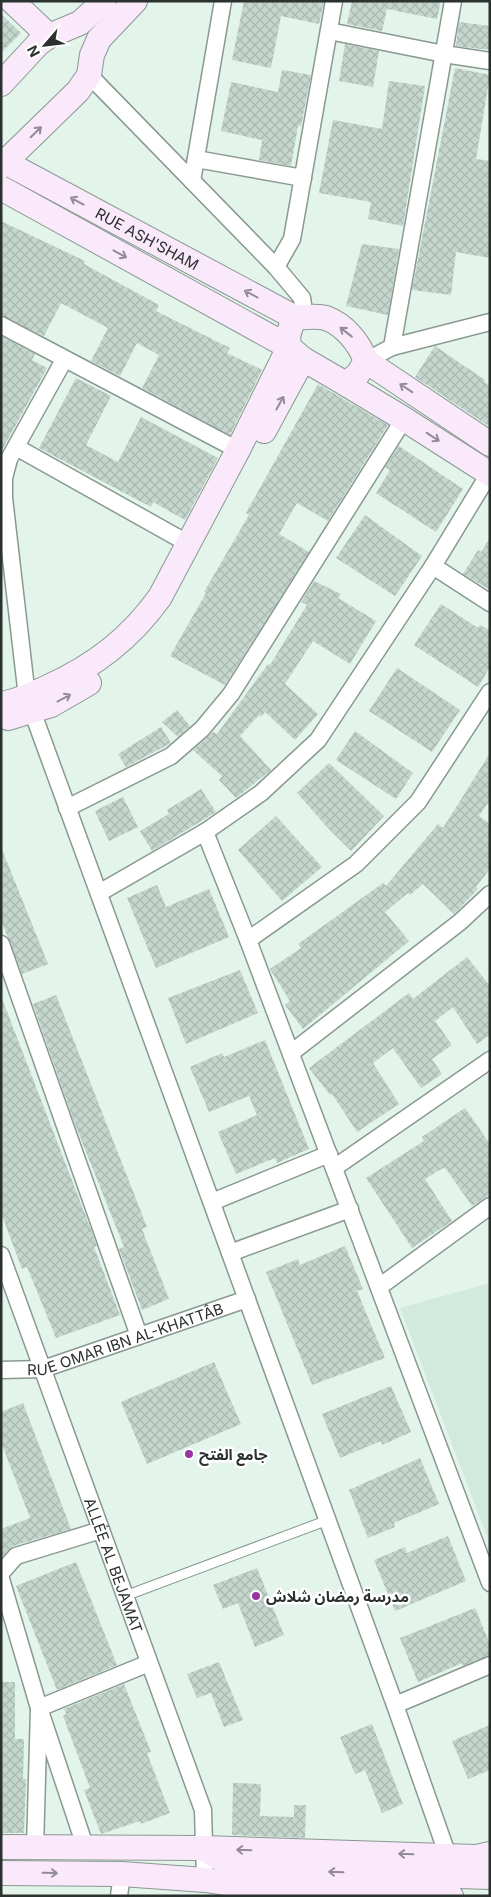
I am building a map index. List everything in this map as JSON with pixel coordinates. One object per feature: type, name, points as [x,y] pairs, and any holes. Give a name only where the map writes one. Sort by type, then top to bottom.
[{"type":"main road","points":[[12,1],[57,34],[91,65]]},
{"type":"main road","points":[[1,84],[38,44],[80,23],[104,1]]},
{"type":"main road","points":[[3,163],[78,91],[91,65],[99,39],[135,1]]},
{"type":"main road","name":"RUE ASH'SHAM","points":[[3,163],[300,317]]},
{"type":"main road","name":"RUE ASH'SHAM","points":[[1,188],[296,353],[346,384]]},
{"type":"main road","points":[[296,353],[288,336],[300,317],[326,318],[353,337],[366,360],[490,444]]},
{"type":"main road","points":[[1,719],[30,704],[86,668],[127,637],[160,598],[238,450],[296,353]]},
{"type":"main road","points":[[1,704],[30,704],[75,692],[116,664],[145,638],[171,603],[296,353]]},
{"type":"main road","points":[[366,360],[358,374],[346,384],[404,418],[489,474]]},
{"type":"main road","points":[[1,1847],[204,1848],[476,1857],[490,1854]]},
{"type":"main road","points":[[204,1848],[237,1869],[490,1877]]},
{"type":"main road","points":[[1,1873],[120,1885],[205,1880],[253,1887],[452,1896]]},
{"type":"street","points":[[192,181],[223,1]]},
{"type":"street","points":[[276,267],[292,239],[334,1]]},
{"type":"street","points":[[392,347],[453,1]]},
{"type":"street","points":[[329,31],[444,54],[490,60]]},
{"type":"street","points":[[91,65],[192,181],[276,267],[302,298],[300,317]]},
{"type":"street","points":[[196,159],[303,178]]},
{"type":"street","points":[[366,360],[392,347],[490,322]]},
{"type":"street","points":[[1,325],[64,360],[238,450]]},
{"type":"street","points":[[64,360],[16,447],[6,469],[3,488],[30,704],[328,1520],[448,1856]]},
{"type":"street","points":[[67,808],[171,756],[202,729],[232,694],[404,418]]},
{"type":"street","points":[[16,447],[189,544]]},
{"type":"street","points":[[99,892],[205,832],[261,793],[318,740],[433,566],[489,474]]},
{"type":"street","points":[[433,566],[490,603]]},
{"type":"street","points":[[248,940],[356,864],[418,802],[490,692]]},
{"type":"street","points":[[205,832],[291,1053],[490,1583]]},
{"type":"street","points":[[291,1053],[460,922],[490,894]]},
{"type":"street","points":[[1,944],[139,1336]]},
{"type":"street","points":[[212,1202],[331,1161],[490,1060]]},
{"type":"street","points":[[378,1287],[490,1206]]},
{"type":"street","points":[[230,1253],[350,1209]]},
{"type":"street","name":"ALLÉE AL BEJAMAT","points":[[1,1255],[203,1810],[205,1880]]},
{"type":"street","name":"RUE OMAR IBN AL-KHATTÂB","points":[[1,1370],[43,1369],[247,1298]]},
{"type":"street","points":[[1,1573],[16,1556],[101,1530]]},
{"type":"street","points":[[1,1579],[39,1708],[85,1846]]},
{"type":"street","points":[[39,1708],[149,1662]]},
{"type":"street","points":[[395,1705],[490,1665]]},
{"type":"street","points":[[35,1848],[39,1708]]},
{"type":"lane","points":[[125,1596],[328,1520]]},
{"type":"shaded area","points":[[490,1283],[490,1544],[400,1308]]},
{"type":"building","points":[[244,1],[324,1],[319,24],[281,16],[271,68],[232,60]]},
{"type":"building","points":[[352,1],[441,1],[437,19],[387,9],[382,31],[347,24]]},
{"type":"building","points":[[1,14],[21,33],[1,53]]},
{"type":"building","points":[[459,22],[490,26],[490,50],[456,46]]},
{"type":"building","points":[[345,44],[379,51],[373,87],[339,81]]},
{"type":"building","points":[[455,68],[490,75],[476,159],[490,161],[490,258],[456,252],[451,295],[412,290]]},
{"type":"building","points":[[282,70],[311,75],[301,126],[298,126],[291,166],[259,160],[262,140],[221,131],[231,82],[278,92]]},
{"type":"building","points":[[389,81],[425,86],[403,226],[368,219],[371,202],[319,193],[333,120],[382,129]]},
{"type":"building","points":[[1,221],[85,261],[84,264],[159,305],[156,311],[230,348],[227,353],[262,370],[230,435],[142,388],[159,355],[137,343],[120,376],[91,361],[108,328],[61,303],[44,336],[1,315]]},
{"type":"building","points":[[362,244],[399,249],[388,315],[346,306]]},
{"type":"building","points":[[1,336],[35,354],[32,360],[47,368],[1,452]]},
{"type":"building","points":[[435,346],[485,380],[484,382],[490,386],[490,427],[415,377]]},
{"type":"building","points":[[76,378],[111,396],[86,445],[118,462],[141,417],[218,458],[185,520],[153,502],[151,507],[39,448]]},
{"type":"building","points":[[318,384],[388,425],[328,521],[297,503],[279,534],[309,552],[225,685],[170,656],[206,593],[204,592],[249,515],[246,513]]},
{"type":"building","points":[[399,446],[463,489],[436,532],[376,493],[390,470],[385,467]]},
{"type":"building","points":[[365,515],[422,556],[395,596],[336,558]]},
{"type":"building","points":[[490,538],[490,590],[463,574],[478,550],[481,552]]},
{"type":"building","points":[[314,581],[341,594],[338,598],[376,621],[350,664],[313,641],[285,684],[318,714],[295,740],[265,712],[261,717],[259,715],[240,736],[271,770],[236,798],[219,780],[222,776],[193,750],[213,732],[217,734],[268,664],[270,665],[307,605],[301,602]]},
{"type":"building","points":[[441,604],[478,628],[480,625],[490,630],[490,667],[478,687],[414,645]]},
{"type":"building","points":[[397,668],[460,710],[432,752],[369,711]]},
{"type":"building","points":[[177,710],[190,726],[178,737],[162,722]]},
{"type":"building","points":[[161,727],[171,743],[126,767],[118,754]]},
{"type":"building","points":[[355,731],[413,773],[396,799],[336,760]]},
{"type":"building","points":[[490,753],[490,800],[479,816],[490,824],[490,869],[476,887],[478,889],[454,914],[423,884],[410,895],[408,893],[385,912],[409,941],[303,1029],[285,1005],[290,1001],[270,969],[301,948],[298,944],[383,883],[386,886],[438,824],[443,828]]},
{"type":"building","points":[[329,763],[384,816],[351,851],[297,793]]},
{"type":"building","points":[[201,789],[216,812],[152,851],[140,831],[169,814],[167,810]]},
{"type":"building","points":[[123,797],[138,827],[109,841],[95,811]]},
{"type":"building","points":[[276,816],[322,867],[282,901],[238,850]]},
{"type":"building","points":[[1,847],[48,964],[22,974],[1,920]]},
{"type":"building","points":[[157,885],[166,907],[209,889],[229,937],[156,968],[127,898]]},
{"type":"building","points":[[467,957],[490,986],[490,1035],[477,1044],[453,1007],[435,1021],[452,1045],[432,1059],[442,1074],[421,1088],[393,1048],[373,1063],[399,1104],[357,1132],[332,1094],[330,1095],[309,1068],[409,993],[413,999]]},
{"type":"building","points":[[240,970],[258,1013],[186,1044],[168,998]]},
{"type":"building","points":[[56,995],[147,1227],[142,1229],[169,1299],[142,1310],[119,1249],[124,1247],[73,1119],[33,1004]]},
{"type":"building","points":[[1,996],[93,1235],[97,1246],[94,1247],[120,1315],[56,1338],[27,1267],[22,1269],[1,1213]]},
{"type":"building","points":[[265,1040],[309,1149],[277,1163],[275,1158],[236,1174],[218,1132],[257,1115],[249,1096],[209,1112],[190,1067],[222,1053],[224,1057]]},
{"type":"building","points":[[465,1108],[490,1144],[490,1194],[472,1206],[446,1169],[443,1168],[425,1179],[452,1221],[412,1248],[366,1178],[424,1141],[422,1137]]},
{"type":"building","points":[[345,1246],[363,1289],[357,1291],[385,1358],[312,1385],[266,1272],[298,1259],[300,1265]]},
{"type":"building","points":[[214,1362],[241,1424],[147,1464],[121,1402]]},
{"type":"building","points":[[391,1386],[411,1432],[382,1445],[381,1441],[340,1458],[322,1414]]},
{"type":"building","points":[[23,1403],[71,1529],[13,1546],[1,1558],[1,1529],[30,1518],[1,1442],[1,1412]]},
{"type":"building","points":[[420,1458],[439,1504],[394,1523],[395,1527],[368,1538],[349,1490]]},
{"type":"building","points":[[448,1536],[466,1581],[395,1611],[374,1560],[405,1547],[407,1553]]},
{"type":"building","points":[[76,1562],[117,1665],[57,1690],[16,1586]]},
{"type":"building","points":[[257,1568],[284,1635],[255,1647],[238,1603],[223,1609],[213,1585]]},
{"type":"building","points":[[475,1608],[490,1644],[490,1655],[463,1666],[462,1663],[418,1682],[400,1638]]},
{"type":"building","points":[[219,1662],[243,1720],[224,1727],[211,1693],[197,1698],[187,1674]]},
{"type":"building","points":[[1,1682],[15,1682],[15,1739],[24,1739],[23,1779],[26,1779],[24,1833],[1,1833]]},
{"type":"building","points":[[124,1684],[151,1752],[147,1753],[170,1813],[141,1824],[140,1821],[101,1834],[84,1790],[90,1788],[63,1716],[66,1714],[64,1709]]},
{"type":"building","points":[[372,1724],[403,1804],[382,1813],[365,1770],[355,1774],[340,1737]]},
{"type":"building","points":[[490,1725],[490,1770],[468,1779],[452,1741]]},
{"type":"building","points":[[233,1783],[261,1784],[260,1816],[294,1817],[294,1805],[306,1805],[305,1838],[232,1835]]},
{"type":"place","name":"جامع الفتح","points":[[189,1454]]},
{"type":"place","name":"مدرسة رمضان شلاش","points":[[256,1596]]}]
